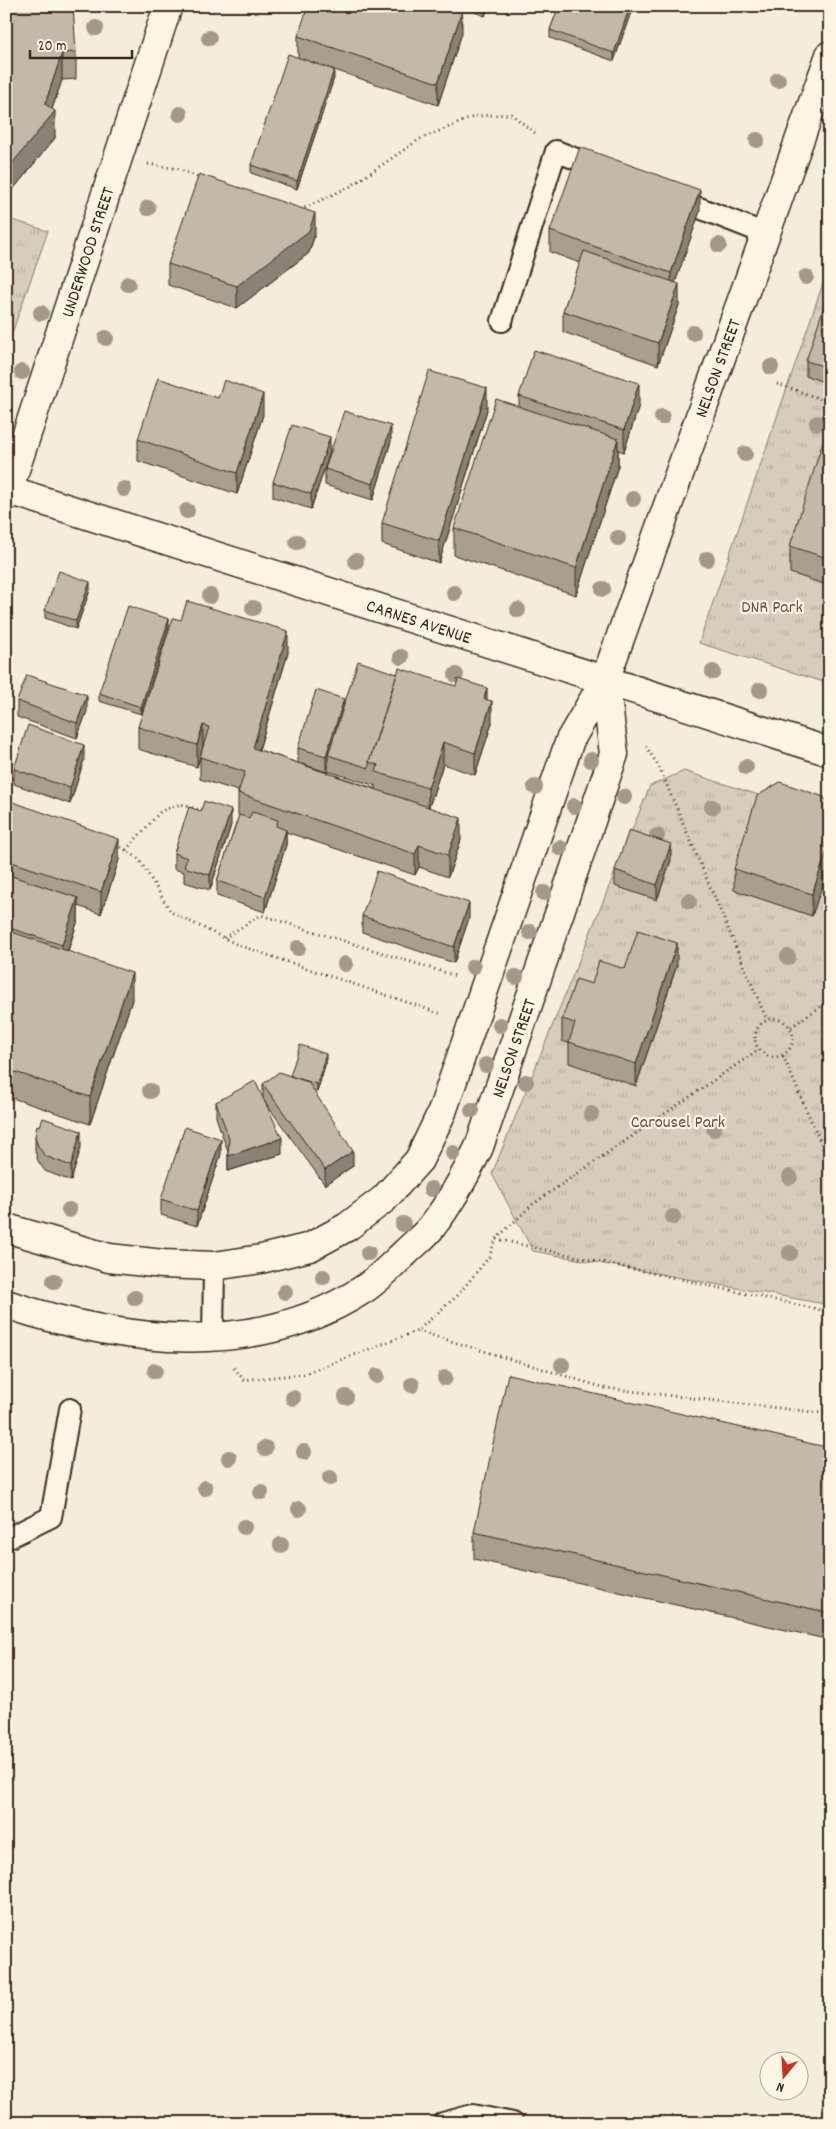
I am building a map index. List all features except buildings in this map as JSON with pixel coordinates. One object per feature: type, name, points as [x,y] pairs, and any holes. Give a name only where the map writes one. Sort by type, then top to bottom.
[{"type":"street","name":"UNDERWOOD STREET","points":[[7,494],[168,6]]},
{"type":"street","name":"NELSON STREET","points":[[6,1228],[109,1258],[214,1266],[261,1260],[310,1247],[347,1227],[384,1199],[419,1160],[442,1112],[570,740],[605,680],[830,55]]},
{"type":"street","name":"CARNES AVENUE","points":[[7,494],[830,752]]},
{"type":"street","name":"NELSON STREET","points":[[6,1304],[42,1316],[101,1331],[155,1338],[213,1339],[277,1328],[324,1312],[365,1288],[433,1226],[461,1184],[479,1147],[614,754],[605,680]]},
{"type":"lane","points":[[502,321],[556,151],[620,176]]},
{"type":"lane","points":[[656,191],[766,234]]},
{"type":"lane","points":[[213,1339],[214,1266]]},
{"type":"lane","points":[[6,1539],[51,1517],[70,1409]]},
{"type":"lane","points":[[443,2123],[473,2115],[513,2123]]},
{"type":"path","points":[[299,211],[351,186],[420,139],[476,116],[511,114],[556,151]]},
{"type":"path","points":[[118,159],[178,170],[201,178]]},
{"type":"path","points":[[777,384],[830,402]]},
{"type":"path","points":[[644,743],[659,767],[767,1020]]},
{"type":"path","points":[[126,850],[161,811],[181,804],[214,815]]},
{"type":"path","points":[[110,839],[139,859],[171,912],[247,948],[443,1014]]},
{"type":"path","points":[[224,938],[261,915],[456,976]]},
{"type":"path","points":[[791,1027],[830,1000]]},
{"type":"path","points":[[779,1019],[791,1027],[794,1040],[792,1048],[783,1056],[770,1058],[758,1050],[755,1036],[758,1028],[767,1020],[779,1019]]},
{"type":"path","points":[[213,1339],[244,1380],[304,1374],[417,1331],[456,1296],[489,1258],[496,1239],[533,1204],[758,1050]]},
{"type":"path","points":[[783,1056],[830,1164]]},
{"type":"path","points":[[496,1239],[830,1312]]},
{"type":"path","points":[[417,1331],[605,1388],[830,1414]]},
{"type":"green space","points":[[9,219],[48,231],[6,350],[6,221]]},
{"type":"green space","name":"DNR Park","points":[[830,263],[830,684],[699,643]]},
{"type":"green space","name":"Carousel Park","points":[[684,771],[830,818],[830,1305],[533,1251],[492,1174],[650,786]]}]
